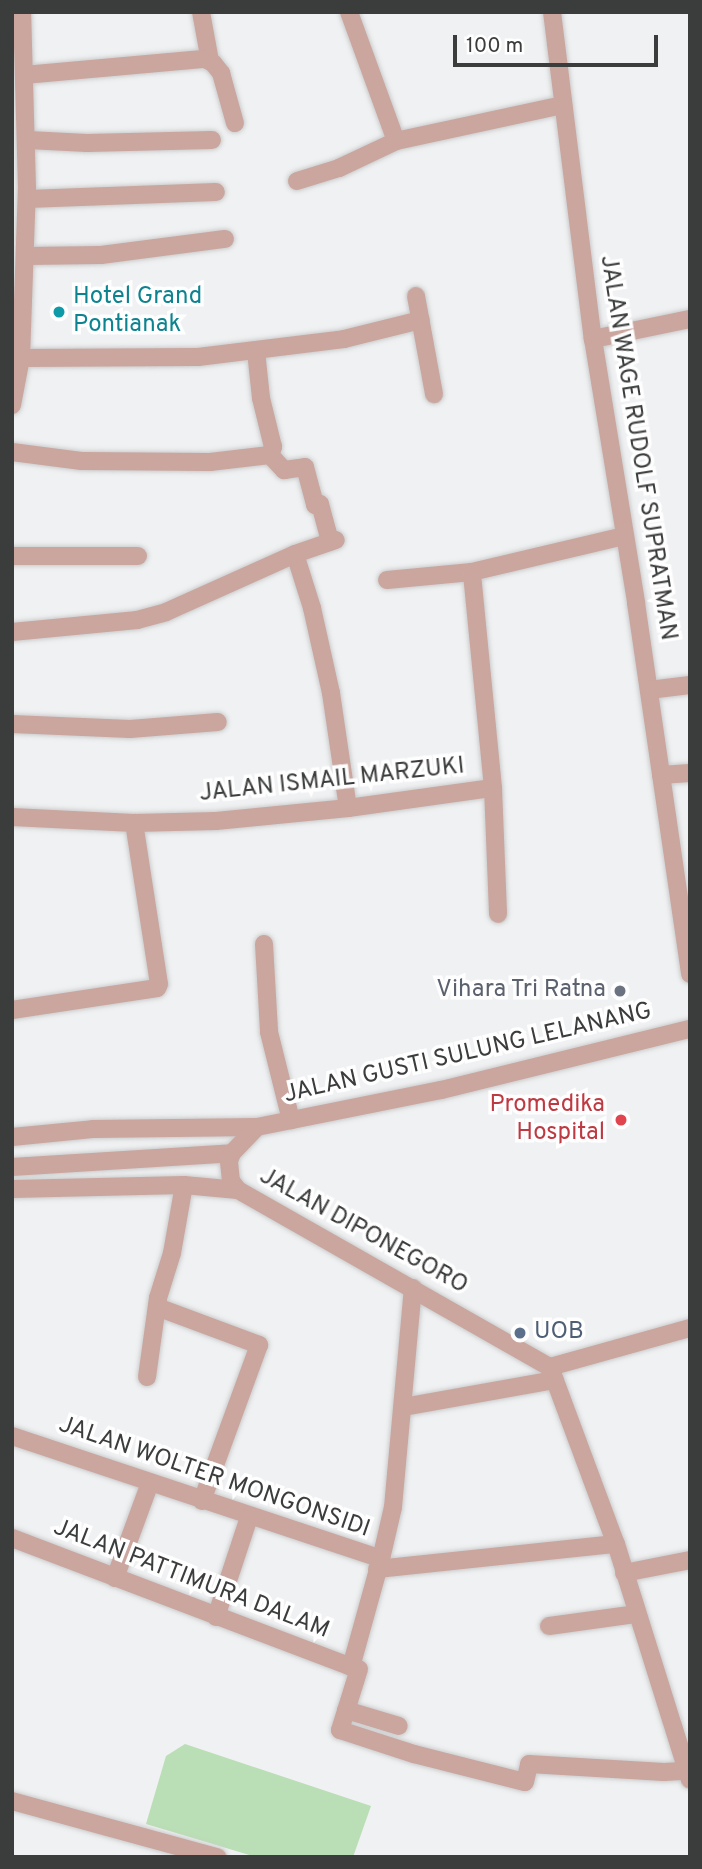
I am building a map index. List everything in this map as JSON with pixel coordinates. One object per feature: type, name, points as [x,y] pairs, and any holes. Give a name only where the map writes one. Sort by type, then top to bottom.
[{"type":"street","points":[[12,405],[21,358],[18,321],[26,256],[28,140],[22,12]]},
{"type":"street","points":[[201,12],[210,61],[220,73],[235,123]]},
{"type":"street","points":[[349,12],[397,141]]},
{"type":"street","name":"JALAN WAGE RUDOLF SUPRATMAN","points":[[552,12],[593,339],[661,775],[683,876],[690,974]]},
{"type":"street","points":[[24,75],[210,61]]},
{"type":"street","points":[[298,181],[339,168],[397,141],[563,105]]},
{"type":"street","points":[[28,140],[87,143],[212,140]]},
{"type":"street","points":[[27,198],[216,192]]},
{"type":"street","points":[[26,256],[101,255],[225,239]]},
{"type":"street","points":[[416,296],[434,394]]},
{"type":"street","points":[[593,339],[690,319]]},
{"type":"street","points":[[21,358],[159,359],[257,351],[344,339],[421,320]]},
{"type":"street","points":[[257,351],[261,398],[274,447],[270,455]]},
{"type":"street","points":[[12,452],[81,461],[210,463],[270,455]]},
{"type":"street","points":[[12,632],[137,620],[192,603],[295,554],[333,541],[320,504],[314,505],[305,467],[284,470],[270,455]]},
{"type":"street","points":[[387,580],[472,572],[624,536]]},
{"type":"street","points":[[295,554],[312,608],[331,693],[348,808]]},
{"type":"street","points":[[12,556],[138,556]]},
{"type":"street","name":"JALAN ISMAIL MARZUKI","points":[[12,817],[134,823],[216,821],[348,808],[493,788],[472,572]]},
{"type":"street","points":[[649,690],[690,685]]},
{"type":"street","points":[[12,724],[130,729],[218,722]]},
{"type":"street","points":[[661,775],[690,773]]},
{"type":"street","points":[[493,788],[498,914]]},
{"type":"street","points":[[12,1010],[157,988],[159,984],[134,823]]},
{"type":"street","points":[[264,944],[269,1032],[291,1120]]},
{"type":"street","name":"JALAN GUSTI SULUNG LELANANG","points":[[12,1137],[93,1129],[257,1127],[442,1090],[690,1029]]},
{"type":"street","points":[[238,1190],[231,1181],[229,1172],[232,1153],[257,1127]]},
{"type":"street","points":[[12,1167],[232,1153]]},
{"type":"street","points":[[147,1377],[156,1307],[172,1253],[184,1185]]},
{"type":"street","name":"JALAN DIPONEGORO","points":[[12,1189],[184,1185],[238,1190],[413,1288],[553,1374]]},
{"type":"street","name":"JALAN WOLTER MONGONSIDI","points":[[12,1436],[379,1564],[393,1507],[413,1288]]},
{"type":"street","points":[[156,1307],[259,1345],[202,1501]]},
{"type":"street","points":[[403,1407],[553,1374],[690,1328]]},
{"type":"street","points":[[553,1374],[616,1544],[688,1776],[664,1772],[530,1764],[525,1782],[414,1754],[340,1730],[379,1564],[479,1560],[616,1544]]},
{"type":"street","points":[[115,1578],[150,1483]]},
{"type":"street","points":[[216,1617],[249,1517]]},
{"type":"street","name":"JALAN PATTIMURA DALAM","points":[[12,1538],[355,1668]]},
{"type":"street","points":[[624,1573],[690,1560]]},
{"type":"street","points":[[549,1626],[637,1614]]},
{"type":"street","points":[[346,1710],[398,1726]]},
{"type":"street","points":[[12,1801],[217,1857]]},
{"type":"green space","points":[[185,1744],[371,1806],[353,1857],[256,1857],[146,1824],[166,1756]]},
{"type":"place","name":"Hotel Grand Pontianak","points":[[59,312]]},
{"type":"place","name":"Vihara Tri Ratna","points":[[620,991]]},
{"type":"place","name":"Promedika Hospital","points":[[621,1120]]},
{"type":"place","name":"UOB","points":[[520,1333]]}]
